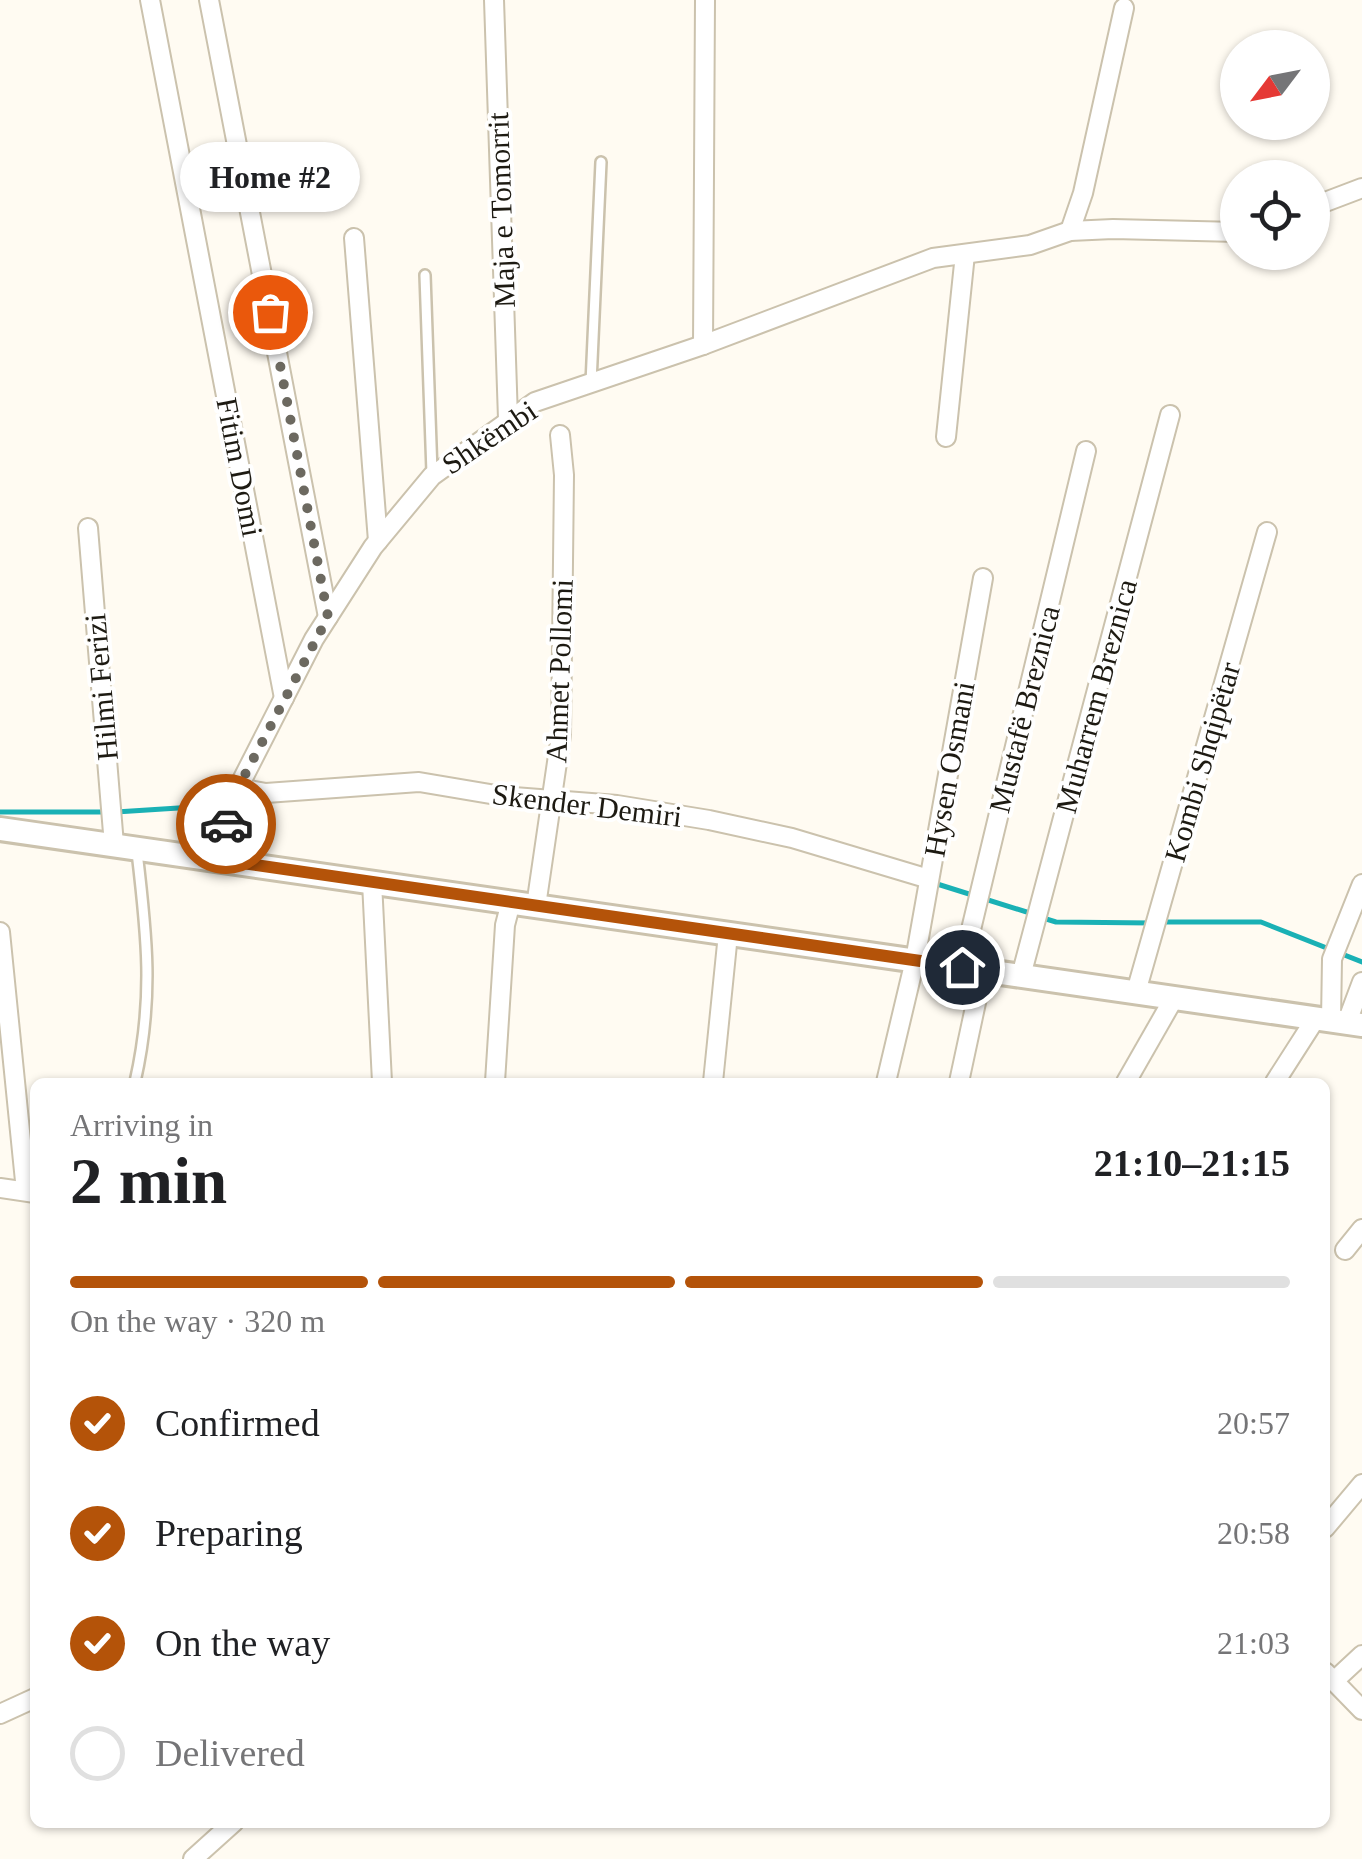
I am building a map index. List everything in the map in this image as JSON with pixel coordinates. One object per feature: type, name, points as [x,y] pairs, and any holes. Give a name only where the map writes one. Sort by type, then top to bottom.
[{"type":"street","name":"Fitim Domi","points":[[150,0],[284,698]]},
{"type":"street","points":[[210,0],[328,617]]},
{"type":"street","name":"Maja e Tomorrit","points":[[494,0],[508,419]]},
{"type":"street","points":[[703,345],[705,0]]},
{"type":"street","points":[[1070,232],[1083,193],[1124,8]]},
{"type":"street","points":[[1330,200],[1362,188]]},
{"type":"street","name":"Shkëmbi","points":[[221,860],[236,792],[328,617],[378,542],[432,476],[535,402],[590,386],[933,258],[1030,244],[1070,232],[1220,232]]},
{"type":"street","points":[[354,238],[378,542]]},
{"type":"street","points":[[946,437],[965,254]]},
{"type":"street","name":"Muharrem Breznica","points":[[1021,976],[1170,416]]},
{"type":"street","name":"Ahmet Pollomi","points":[[536,906],[561,735],[564,475],[560,435]]},
{"type":"street","name":"Mustafë Breznica","points":[[959,1078],[976,908],[1086,451]]},
{"type":"street","name":"Hilmi Ferizi","points":[[88,528],[126,847]]},
{"type":"street","name":"Kombi Shqipëtar","points":[[1136,992],[1267,532]]},
{"type":"street","name":"Hysen Osmani","points":[[887,1078],[915,960],[983,578]]},
{"type":"street","name":"Skender Demiri","points":[[236,792],[420,782],[552,807],[617,806],[792,838],[928,884]]},
{"type":"street","points":[[0,829],[1339,1021]]},
{"type":"street","points":[[372,882],[382,1078]]},
{"type":"street","points":[[1339,1021],[1332,959],[1362,884]]},
{"type":"street","points":[[495,1078],[505,926],[511,902]]},
{"type":"street","points":[[0,932],[30,1184]]},
{"type":"street","points":[[713,1078],[728,934]]},
{"type":"street","points":[[1279,1078],[1339,1021],[1362,982]]},
{"type":"street","points":[[1128,1078],[1174,998]]},
{"type":"street","points":[[0,1188],[30,1192]]},
{"type":"street","points":[[1345,1250],[1362,1230]]},
{"type":"street","points":[[1330,1522],[1362,1484]]},
{"type":"street","points":[[1330,1676],[1362,1655]]},
{"type":"street","points":[[1330,1678],[1362,1710]]},
{"type":"street","points":[[0,1714],[30,1700]]},
{"type":"street","points":[[194,1859],[228,1828]]},
{"type":"lane","points":[[590,386],[601,162]]},
{"type":"lane","points":[[424,275],[432,476]]},
{"type":"lane","points":[[126,847],[149,952],[147,1032],[136,1078]]},
{"type":"waterway","points":[[236,805],[270,801]]},
{"type":"waterway","points":[[116,812],[225,805]]},
{"type":"waterway","points":[[0,812],[105,812]]},
{"type":"waterway","points":[[934,883],[1033,914]]},
{"type":"waterway","points":[[1043,918],[1056,922],[1152,923]]},
{"type":"waterway","points":[[1163,922],[1261,922],[1362,962]]},
{"type":"way so far","points":[[226,824],[238,788],[328,617],[270,312]]},
{"type":"place","name":"Home #2","points":[[270,312]]},
{"type":"route","points":[[226,824],[221,860],[962,967]]}]
